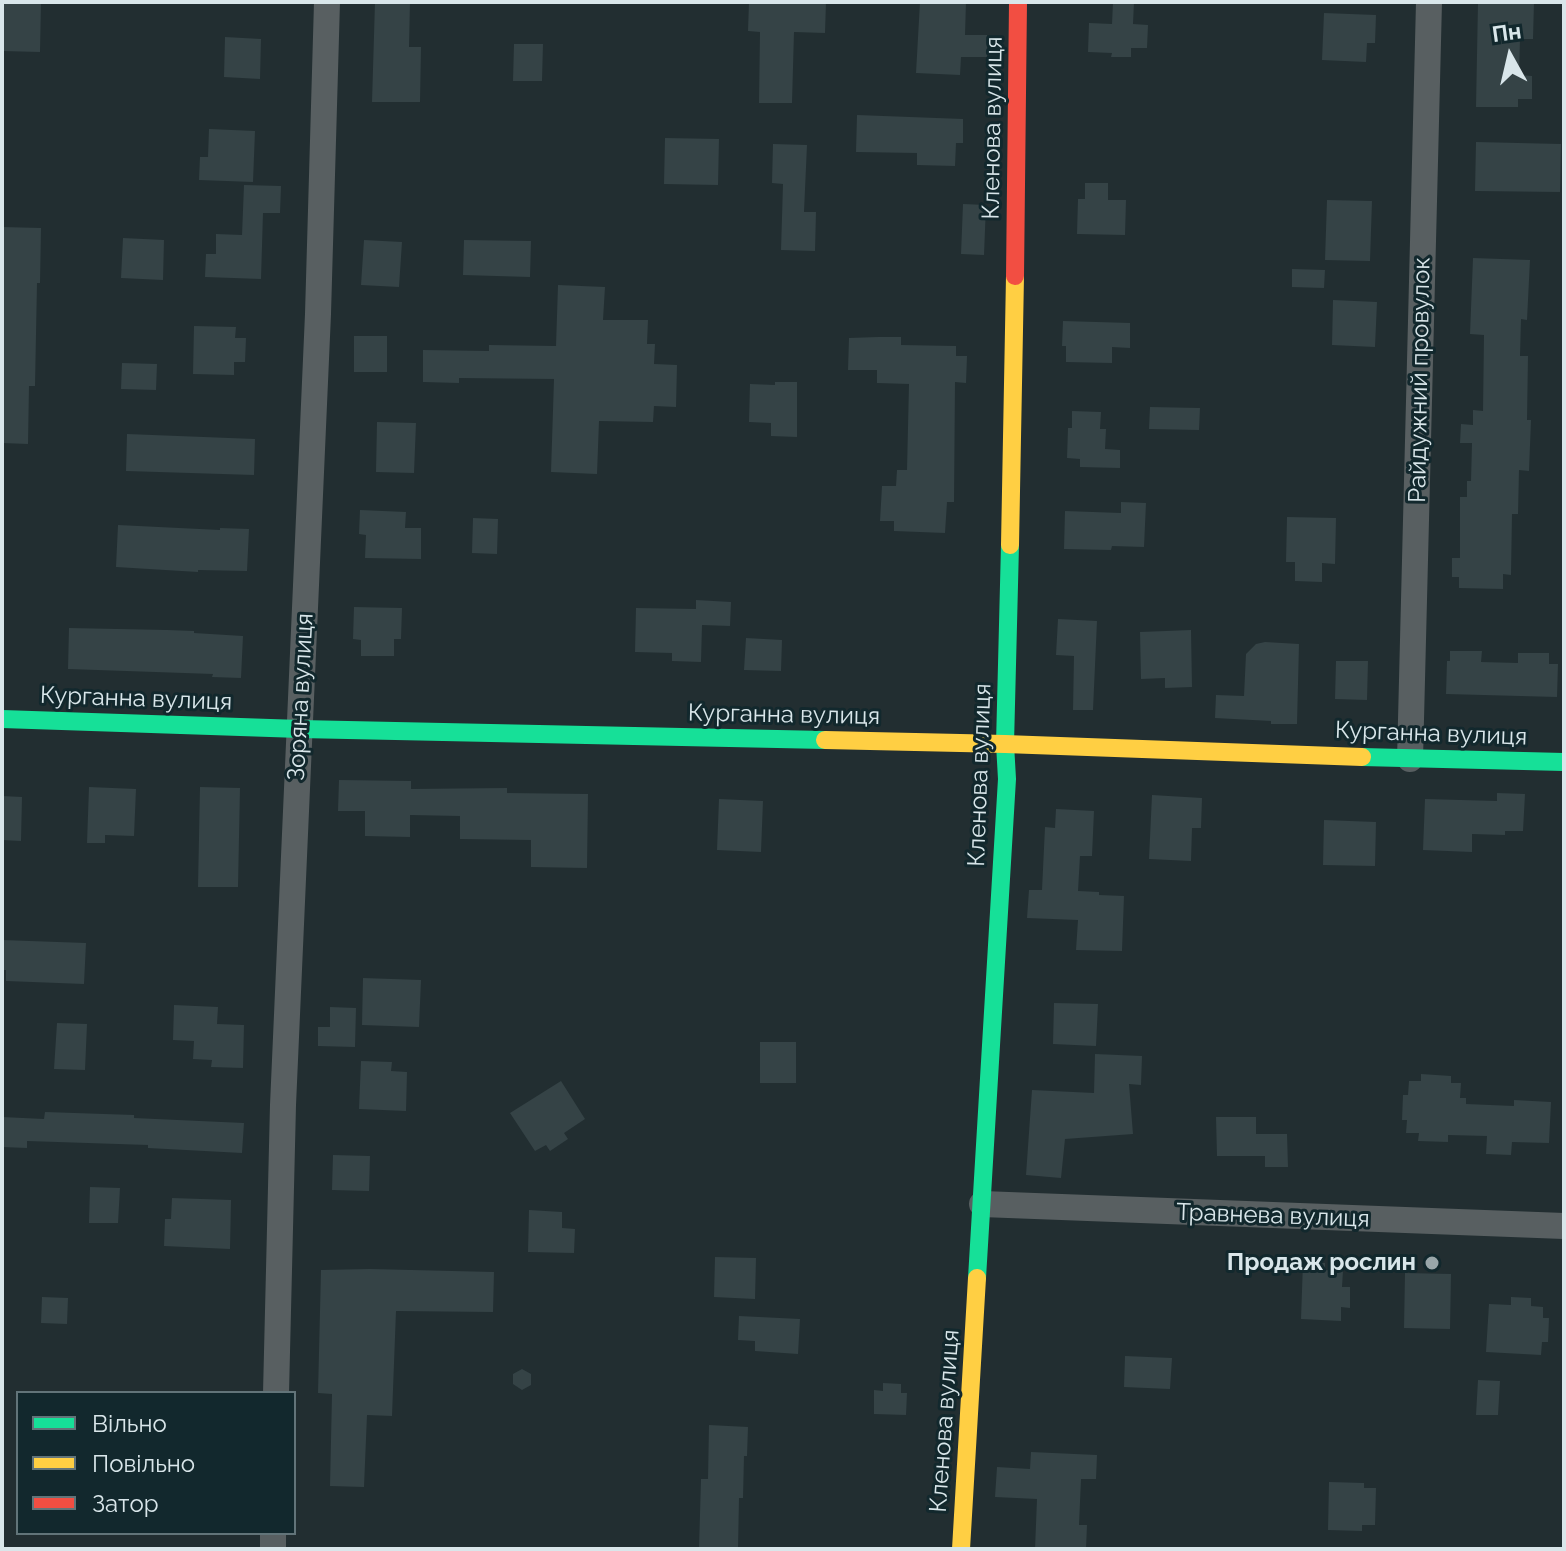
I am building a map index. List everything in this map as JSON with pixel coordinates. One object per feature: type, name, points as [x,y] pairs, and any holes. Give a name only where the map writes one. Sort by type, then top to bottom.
[{"type":"street","name":"Зоряна вулиця","points":[[276,1391],[283,1105],[318,314],[327,2]]},
{"type":"street","name":"Кленова вулиця","points":[[961,1549],[1007,779],[1005,744],[1015,311],[1018,2]]},
{"type":"street","name":"Райдужний провулок","points":[[1410,759],[1429,2]]},
{"type":"street","name":"Курганна вулиця","points":[[2,719],[300,729],[1005,744],[1564,762]]},
{"type":"street","name":"Травнева вулиця","points":[[982,1204],[1564,1226]]},
{"type":"building","points":[[2,2],[41,2],[40,52],[2,51]]},
{"type":"building","points":[[375,2],[410,2],[409,47],[421,47],[420,102],[372,102]]},
{"type":"building","points":[[749,2],[826,2],[825,33],[794,32],[792,103],[759,103],[760,32],[748,31]]},
{"type":"building","points":[[920,2],[966,2],[965,35],[987,35],[987,57],[961,57],[960,75],[916,73]]},
{"type":"building","points":[[1113,2],[1134,2],[1133,24],[1148,25],[1147,48],[1131,48],[1131,57],[1088,52],[1089,23],[1112,24]]},
{"type":"building","points":[[1478,2],[1534,2],[1533,39],[1520,39],[1519,75],[1532,76],[1532,99],[1518,99],[1518,107],[1476,107]]},
{"type":"building","points":[[1324,13],[1376,15],[1375,43],[1367,43],[1366,62],[1322,60]]},
{"type":"building","points":[[225,37],[261,39],[260,79],[224,77]]},
{"type":"building","points":[[514,44],[543,44],[542,81],[513,81]]},
{"type":"building","points":[[857,115],[963,119],[963,143],[956,143],[955,166],[917,165],[917,153],[856,152]]},
{"type":"building","points":[[209,129],[255,131],[253,182],[199,180],[200,157],[208,157]]},
{"type":"building","points":[[665,138],[719,139],[718,185],[664,184]]},
{"type":"building","points":[[1476,142],[1561,144],[1560,192],[1475,191]]},
{"type":"building","points":[[773,144],[807,145],[804,212],[816,212],[815,251],[781,250],[783,184],[772,183]]},
{"type":"building","points":[[1085,183],[1108,183],[1108,200],[1126,200],[1125,235],[1077,234],[1078,199],[1085,199]]},
{"type":"building","points":[[244,185],[281,186],[280,213],[263,213],[261,279],[205,277],[206,254],[216,254],[216,234],[242,235]]},
{"type":"building","points":[[1327,200],[1372,201],[1370,261],[1325,260]]},
{"type":"building","points":[[963,204],[986,205],[984,255],[961,254]]},
{"type":"building","points":[[2,227],[41,228],[35,386],[29,386],[28,444],[2,443]]},
{"type":"building","points":[[123,238],[164,240],[163,280],[121,278]]},
{"type":"building","points":[[364,240],[402,242],[399,287],[361,285]]},
{"type":"building","points":[[464,240],[531,241],[530,277],[463,275]]},
{"type":"building","points":[[1473,258],[1530,260],[1527,320],[1521,319],[1520,356],[1528,356],[1527,420],[1531,420],[1529,471],[1519,470],[1518,514],[1512,514],[1511,575],[1503,574],[1503,589],[1459,588],[1459,577],[1452,577],[1452,558],[1460,558],[1460,497],[1467,497],[1467,481],[1471,481],[1472,443],[1460,443],[1461,424],[1473,425],[1473,410],[1483,411],[1484,335],[1470,334]]},
{"type":"building","points":[[1292,269],[1325,270],[1324,288],[1292,287]]},
{"type":"building","points":[[558,285],[605,287],[603,320],[648,320],[647,344],[655,344],[654,364],[677,365],[676,407],[654,406],[653,422],[599,421],[597,474],[551,472],[554,379],[459,378],[459,383],[423,382],[423,350],[489,351],[489,345],[556,346]]},
{"type":"building","points":[[1333,300],[1377,302],[1375,347],[1332,345]]},
{"type":"building","points":[[1063,321],[1130,323],[1130,348],[1112,347],[1112,363],[1066,362],[1066,346],[1062,346]]},
{"type":"building","points":[[194,326],[236,327],[235,338],[246,338],[245,362],[234,362],[234,375],[193,374]]},
{"type":"building","points":[[354,336],[387,336],[387,372],[354,372]]},
{"type":"building","points":[[901,337],[901,345],[956,346],[956,356],[967,356],[966,383],[955,382],[954,502],[947,502],[945,533],[894,531],[894,521],[880,521],[882,486],[896,486],[897,470],[907,470],[909,384],[877,383],[877,370],[848,370],[849,338]]},
{"type":"building","points":[[122,363],[157,364],[156,390],[121,389]]},
{"type":"building","points":[[775,382],[797,382],[797,437],[771,436],[771,423],[749,422],[750,384],[775,385]]},
{"type":"building","points":[[1150,407],[1200,408],[1199,430],[1149,429]]},
{"type":"building","points":[[1072,411],[1101,412],[1100,429],[1106,429],[1105,449],[1120,450],[1120,468],[1080,467],[1080,459],[1067,458]]},
{"type":"building","points":[[377,422],[416,423],[414,473],[376,472]]},
{"type":"building","points":[[127,434],[255,439],[254,475],[126,471]]},
{"type":"building","points":[[1121,502],[1146,503],[1144,547],[1064,549],[1065,511],[1121,513]]},
{"type":"building","points":[[360,510],[406,512],[405,528],[421,528],[421,559],[365,558],[366,535],[359,534]]},
{"type":"building","points":[[1287,517],[1336,518],[1335,564],[1322,563],[1322,582],[1295,581],[1295,562],[1286,562]]},
{"type":"building","points":[[473,518],[498,519],[497,554],[472,553]]},
{"type":"building","points":[[118,525],[249,529],[247,571],[198,572],[116,567]]},
{"type":"building","points":[[696,600],[731,602],[730,626],[702,625],[701,662],[672,661],[672,653],[635,652],[636,608],[696,609]]},
{"type":"building","points":[[354,607],[402,608],[401,639],[394,639],[394,656],[361,656],[361,640],[353,639]]},
{"type":"building","points":[[1058,619],[1097,621],[1093,710],[1073,710],[1074,656],[1056,655]]},
{"type":"building","points":[[69,628],[194,631],[243,636],[241,678],[212,677],[213,674],[68,669]]},
{"type":"building","points":[[1191,630],[1192,687],[1165,688],[1165,678],[1141,679],[1140,632]]},
{"type":"building","points":[[746,638],[782,640],[781,671],[744,670]]},
{"type":"building","points":[[1256,644],[1299,644],[1297,724],[1215,718],[1216,695],[1244,696],[1246,654]]},
{"type":"building","points":[[1450,651],[1482,651],[1481,662],[1518,663],[1518,653],[1549,653],[1549,664],[1558,664],[1557,697],[1446,694]]},
{"type":"building","points":[[1336,661],[1368,661],[1367,700],[1335,699]]},
{"type":"building","points":[[339,780],[411,781],[411,789],[507,788],[507,793],[588,794],[587,868],[531,867],[531,840],[460,839],[460,816],[410,815],[410,837],[365,836],[365,811],[338,811]]},
{"type":"building","points":[[89,787],[136,789],[134,836],[105,835],[105,843],[87,843]]},
{"type":"building","points":[[200,787],[240,788],[238,887],[198,887]]},
{"type":"building","points":[[1497,793],[1525,794],[1523,831],[1505,831],[1505,835],[1472,834],[1472,852],[1423,850],[1425,799],[1497,801]]},
{"type":"building","points":[[1152,795],[1202,798],[1201,828],[1192,828],[1191,861],[1149,859]]},
{"type":"building","points":[[2,796],[22,797],[21,841],[2,840]]},
{"type":"building","points":[[719,799],[763,801],[761,852],[717,850]]},
{"type":"building","points":[[1056,809],[1094,811],[1092,856],[1080,856],[1078,891],[1124,896],[1122,951],[1076,950],[1078,920],[1027,918],[1029,890],[1042,890],[1045,827],[1055,828]]},
{"type":"building","points":[[1324,820],[1376,822],[1375,866],[1323,865]]},
{"type":"building","points":[[2,940],[86,943],[84,984],[6,981],[6,970],[2,970]]},
{"type":"building","points":[[363,978],[421,980],[419,1027],[362,1025]]},
{"type":"building","points":[[1054,1003],[1098,1004],[1096,1046],[1053,1044]]},
{"type":"building","points":[[174,1005],[218,1007],[217,1024],[244,1025],[243,1068],[211,1067],[212,1060],[193,1059],[194,1041],[173,1040]]},
{"type":"building","points":[[330,1007],[356,1008],[355,1047],[318,1046],[318,1027],[330,1027]]},
{"type":"building","points":[[57,1023],[87,1024],[85,1070],[54,1069]]},
{"type":"building","points":[[760,1042],[796,1042],[796,1083],[760,1083]]},
{"type":"building","points":[[1095,1054],[1142,1056],[1141,1085],[1129,1084],[1133,1134],[1065,1139],[1061,1178],[1026,1175],[1032,1090],[1094,1093]]},
{"type":"building","points":[[361,1061],[392,1062],[391,1071],[407,1072],[406,1111],[359,1109]]},
{"type":"building","points":[[1421,1074],[1451,1076],[1451,1083],[1461,1083],[1460,1098],[1466,1098],[1466,1104],[1514,1106],[1514,1100],[1551,1102],[1549,1143],[1512,1142],[1511,1155],[1486,1154],[1487,1136],[1448,1135],[1448,1142],[1418,1141],[1419,1133],[1406,1133],[1407,1120],[1402,1120],[1403,1095],[1408,1095],[1409,1081],[1421,1081]]},
{"type":"building","points":[[561,1081],[585,1119],[564,1133],[568,1139],[550,1151],[546,1145],[535,1151],[510,1113]]},
{"type":"building","points":[[45,1112],[244,1123],[242,1153],[148,1148],[148,1145],[27,1141],[27,1148],[2,1147],[2,1117],[44,1119]]},
{"type":"building","points":[[1216,1117],[1256,1117],[1256,1134],[1287,1134],[1288,1167],[1265,1167],[1265,1156],[1217,1156]]},
{"type":"building","points":[[333,1155],[370,1156],[369,1191],[332,1190]]},
{"type":"building","points":[[90,1187],[120,1188],[118,1223],[89,1223]]},
{"type":"building","points":[[172,1198],[231,1200],[230,1249],[164,1246],[165,1219],[171,1219]]},
{"type":"building","points":[[529,1210],[562,1212],[562,1228],[575,1229],[574,1253],[528,1252]]},
{"type":"building","points":[[715,1257],[756,1258],[755,1299],[714,1297]]},
{"type":"building","points":[[1303,1262],[1325,1263],[1325,1270],[1343,1271],[1342,1287],[1350,1287],[1350,1308],[1341,1307],[1341,1321],[1301,1319]]},
{"type":"building","points":[[321,1270],[494,1272],[493,1312],[396,1311],[392,1416],[367,1415],[364,1487],[330,1486],[332,1394],[318,1393]]},
{"type":"building","points":[[1405,1273],[1451,1274],[1450,1329],[1404,1328]]},
{"type":"building","points":[[42,1297],[68,1298],[67,1324],[41,1323]]},
{"type":"building","points":[[1511,1297],[1531,1298],[1531,1306],[1543,1307],[1543,1318],[1549,1318],[1548,1342],[1542,1342],[1541,1355],[1486,1352],[1489,1304],[1511,1305]]},
{"type":"building","points":[[739,1316],[800,1319],[798,1354],[755,1351],[755,1341],[738,1340]]},
{"type":"building","points":[[1125,1356],[1172,1358],[1170,1389],[1124,1387]]},
{"type":"building","points":[[522,1369],[531,1374],[531,1385],[522,1390],[513,1384],[513,1374]]},
{"type":"building","points":[[1478,1380],[1500,1381],[1498,1415],[1476,1415]]},
{"type":"building","points":[[883,1383],[901,1384],[901,1393],[907,1393],[906,1415],[874,1414],[874,1390],[883,1391]]},
{"type":"building","points":[[709,1425],[748,1427],[743,1498],[739,1498],[738,1549],[699,1549],[701,1479],[708,1479]]},
{"type":"building","points":[[1031,1452],[1097,1455],[1096,1479],[1081,1479],[1079,1525],[1087,1525],[1086,1549],[1035,1549],[1037,1499],[995,1497],[997,1467],[1030,1469]]},
{"type":"building","points":[[1329,1482],[1364,1483],[1364,1488],[1376,1488],[1375,1525],[1362,1525],[1362,1531],[1328,1530]]},
{"type":"traffic: fast","points":[[977,1278],[1007,779],[1005,744],[1010,545]]},
{"type":"traffic: fast","points":[[2,719],[825,740]]},
{"type":"traffic: fast","points":[[1362,757],[1564,762]]},
{"type":"traffic: slow","points":[[1010,545],[1015,276]]},
{"type":"traffic: slow","points":[[825,740],[1362,757]]},
{"type":"traffic: slow","points":[[961,1549],[977,1278]]},
{"type":"traffic: jam","points":[[1015,276],[1018,2]]},
{"type":"place","name":"Продаж рослин","points":[[1432,1263]]}]
